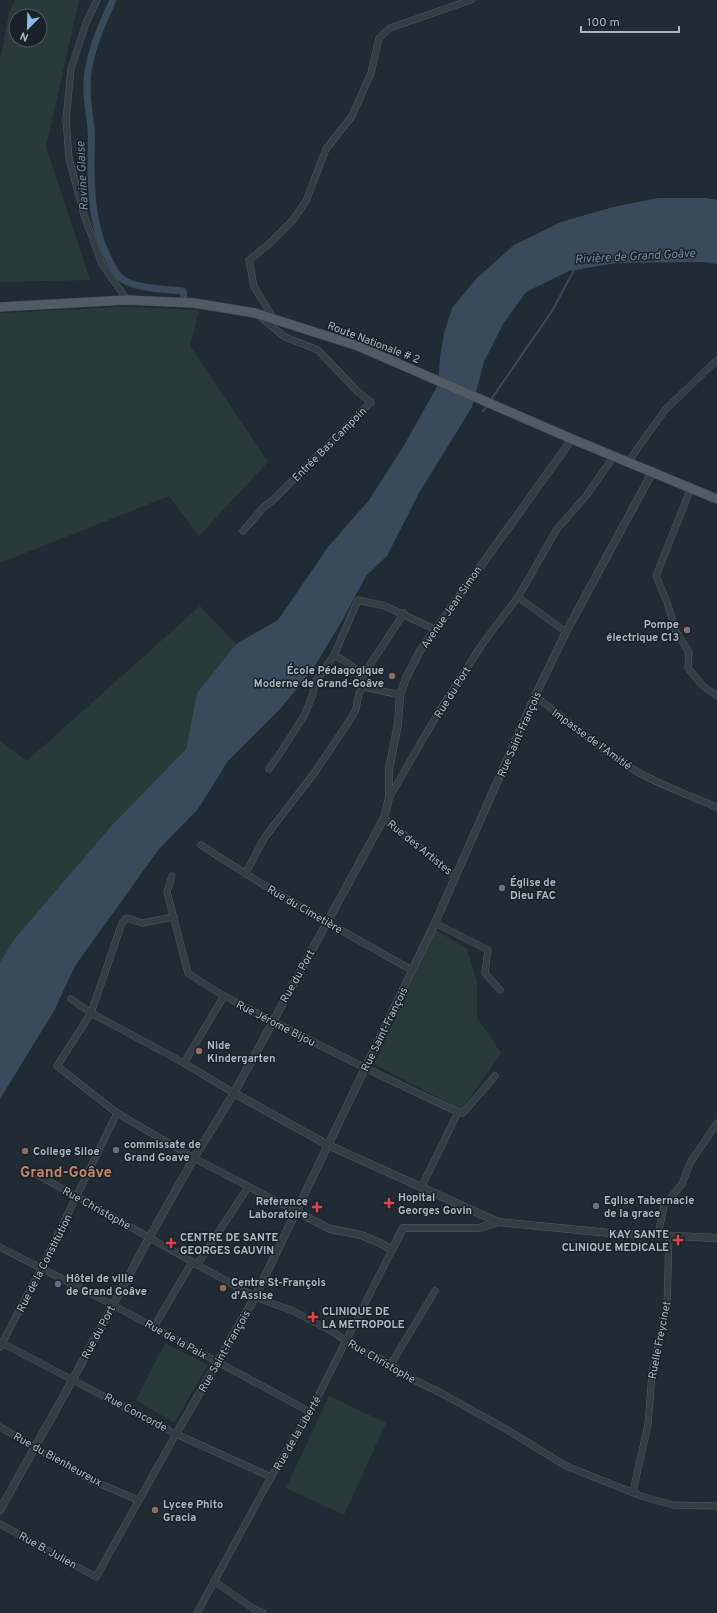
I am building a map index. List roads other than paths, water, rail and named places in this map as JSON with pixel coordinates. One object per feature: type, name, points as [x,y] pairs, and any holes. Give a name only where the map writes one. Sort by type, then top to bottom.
[{"type":"main road","name":"Route Nationale # 2","points":[[0,307],[127,300],[194,303],[255,313],[358,346],[572,439],[717,499]]},
{"type":"street","points":[[97,0],[86,23],[71,69],[66,120],[68,158],[84,215],[102,264],[127,300]]},
{"type":"street","points":[[274,319],[254,287],[249,260],[269,244],[293,220],[306,200],[326,149],[352,116],[372,73],[379,38],[390,28],[471,0]]},
{"type":"street","name":"Entrée Bas Campoin","points":[[243,531],[252,520],[371,402],[358,392],[318,350],[285,337],[255,313]]},
{"type":"street","points":[[628,462],[665,410],[717,360]]},
{"type":"street","name":"Avenue Jean Simon","points":[[389,798],[389,769],[398,724],[400,695],[406,678],[420,651],[434,629],[572,439]]},
{"type":"street","name":"Rue du Port","points":[[0,1510],[194,1158],[234,1093],[384,818],[389,798],[438,713],[483,643],[518,597],[557,529],[586,496],[614,456]]},
{"type":"street","name":"Rue Saint-François","points":[[96,1577],[138,1500],[255,1297],[435,923],[535,696],[566,632],[653,472]]},
{"type":"street","points":[[691,488],[656,576],[667,602],[676,632],[689,652],[688,668],[702,685],[717,696]]},
{"type":"street","points":[[518,597],[566,632]]},
{"type":"street","points":[[269,768],[302,719],[313,694],[314,684],[334,655],[358,600],[386,606],[404,613],[434,629]]},
{"type":"street","points":[[362,677],[404,613]]},
{"type":"street","points":[[334,655],[357,669],[362,677],[364,687]]},
{"type":"street","points":[[364,687],[400,695]]},
{"type":"street","points":[[245,874],[265,837],[315,772],[350,720],[356,709],[359,693],[364,687]]},
{"type":"street","name":"Impasse de l'Amitié","points":[[535,696],[606,751],[632,768],[668,786],[717,807]]},
{"type":"street","name":"Rue des Artistes","points":[[384,818],[456,876]]},
{"type":"street","name":"Rue du Cimetière","points":[[201,845],[245,874],[326,922],[412,970]]},
{"type":"street","name":"Rue Jérome Bijou","points":[[172,876],[167,892],[188,972],[224,996],[272,1021],[365,1069],[458,1112]]},
{"type":"street","points":[[174,917],[142,923],[127,918],[122,923],[91,1013],[57,1066],[117,1113],[194,1158],[330,1229],[361,1235],[392,1250],[403,1228],[479,1228],[498,1222]]},
{"type":"street","points":[[435,923],[488,950],[485,973],[500,990]]},
{"type":"street","points":[[184,1063],[224,996]]},
{"type":"street","points":[[72,999],[91,1013],[184,1063],[234,1093],[328,1145],[498,1222],[610,1233],[717,1238]]},
{"type":"street","points":[[421,1188],[458,1112],[462,1113],[495,1076]]},
{"type":"street","name":"Rue de la Constitution","points":[[1,1345],[77,1197],[117,1113]]},
{"type":"street","points":[[658,1235],[664,1206],[682,1184],[690,1163],[717,1123]]},
{"type":"street","name":"Rue Christophe","points":[[36,1174],[255,1297],[293,1311],[346,1340],[358,1349],[391,1364],[399,1372],[454,1400],[566,1466],[633,1491],[644,1497],[673,1505],[717,1506]]},
{"type":"street","points":[[154,1327],[248,1187]]},
{"type":"street","name":"Ruelle Freycinet","points":[[633,1491],[648,1425],[652,1373],[667,1306],[669,1236]]},
{"type":"street","name":"Rue de la Paix","points":[[0,1247],[42,1267],[310,1412]]},
{"type":"street","name":"Rue de la Liberté","points":[[197,1613],[271,1477],[310,1412],[392,1250]]},
{"type":"street","points":[[391,1364],[435,1292]]},
{"type":"street","name":"Rue Concorde","points":[[1,1345],[73,1379],[176,1434],[271,1477]]},
{"type":"street","name":"Rue du Bienheureux","points":[[0,1427],[91,1480],[138,1500]]},
{"type":"street","name":"Rue B. Julien","points":[[0,1524],[96,1577]]},
{"type":"street","points":[[214,1581],[254,1609],[263,1613]]},
{"type":"water","name":"Rivière de Grand Goâve","points":[[658,198],[707,198],[717,200],[717,264],[703,262],[617,263],[569,271],[526,292],[503,324],[484,362],[472,407],[419,493],[387,556],[366,576],[342,621],[313,669],[281,708],[228,761],[198,809],[159,849],[75,966],[54,1011],[0,1099],[0,962],[15,938],[114,823],[186,749],[197,693],[236,644],[278,620],[328,547],[369,500],[403,447],[438,385],[440,357],[444,333],[452,308],[477,278],[514,245],[561,222],[613,207]]},
{"type":"waterway","name":"Ravine Glaise","points":[[113,0],[101,26],[95,44],[87,79],[91,133],[92,187],[96,223],[103,247],[115,271],[121,278],[126,282],[141,286],[183,291],[184,298]]},
{"type":"waterway","name":"Rivière de Grand Goâve","points":[[490,401],[552,311],[574,270]]},
{"type":"waterway","points":[[483,411],[487,406]]},
{"type":"place","name":"Pompe électrique C13","points":[[687,630]]},
{"type":"place","name":"École Pédagogique Moderne de Grand-Goâve","points":[[392,676]]},
{"type":"place","name":"Église de Dieu FAC","points":[[502,888]]},
{"type":"place","name":"Nide Kindergarten","points":[[199,1051]]},
{"type":"place","name":"commissate de Grand Goave","points":[[116,1150]]},
{"type":"place","name":"College Siloe","points":[[25,1151]]},
{"type":"place","name":"Hopital Georges Govin","points":[[389,1203]]},
{"type":"place","name":"Eglise Tabernacle de la grace","points":[[596,1206]]},
{"type":"place","name":"Reference Laboratoire","points":[[317,1207]]},
{"type":"place","name":"KAY SANTE CLINIQUE MEDICALE","points":[[678,1240]]},
{"type":"place","name":"CENTRE DE SANTE GEORGES GAUVIN","points":[[171,1243]]},
{"type":"place","name":"Hôtel de ville de Grand Goâve","points":[[58,1284]]},
{"type":"place","name":"Centre St-François d'Assise","points":[[223,1288]]},
{"type":"place","name":"CLINIQUE DE LA METROPOLE","points":[[313,1317]]},
{"type":"place","name":"Lycee Phito Gracia","points":[[155,1510]]},
{"type":"district","name":"Grand-Goâve","points":[[66,1172]]}]
